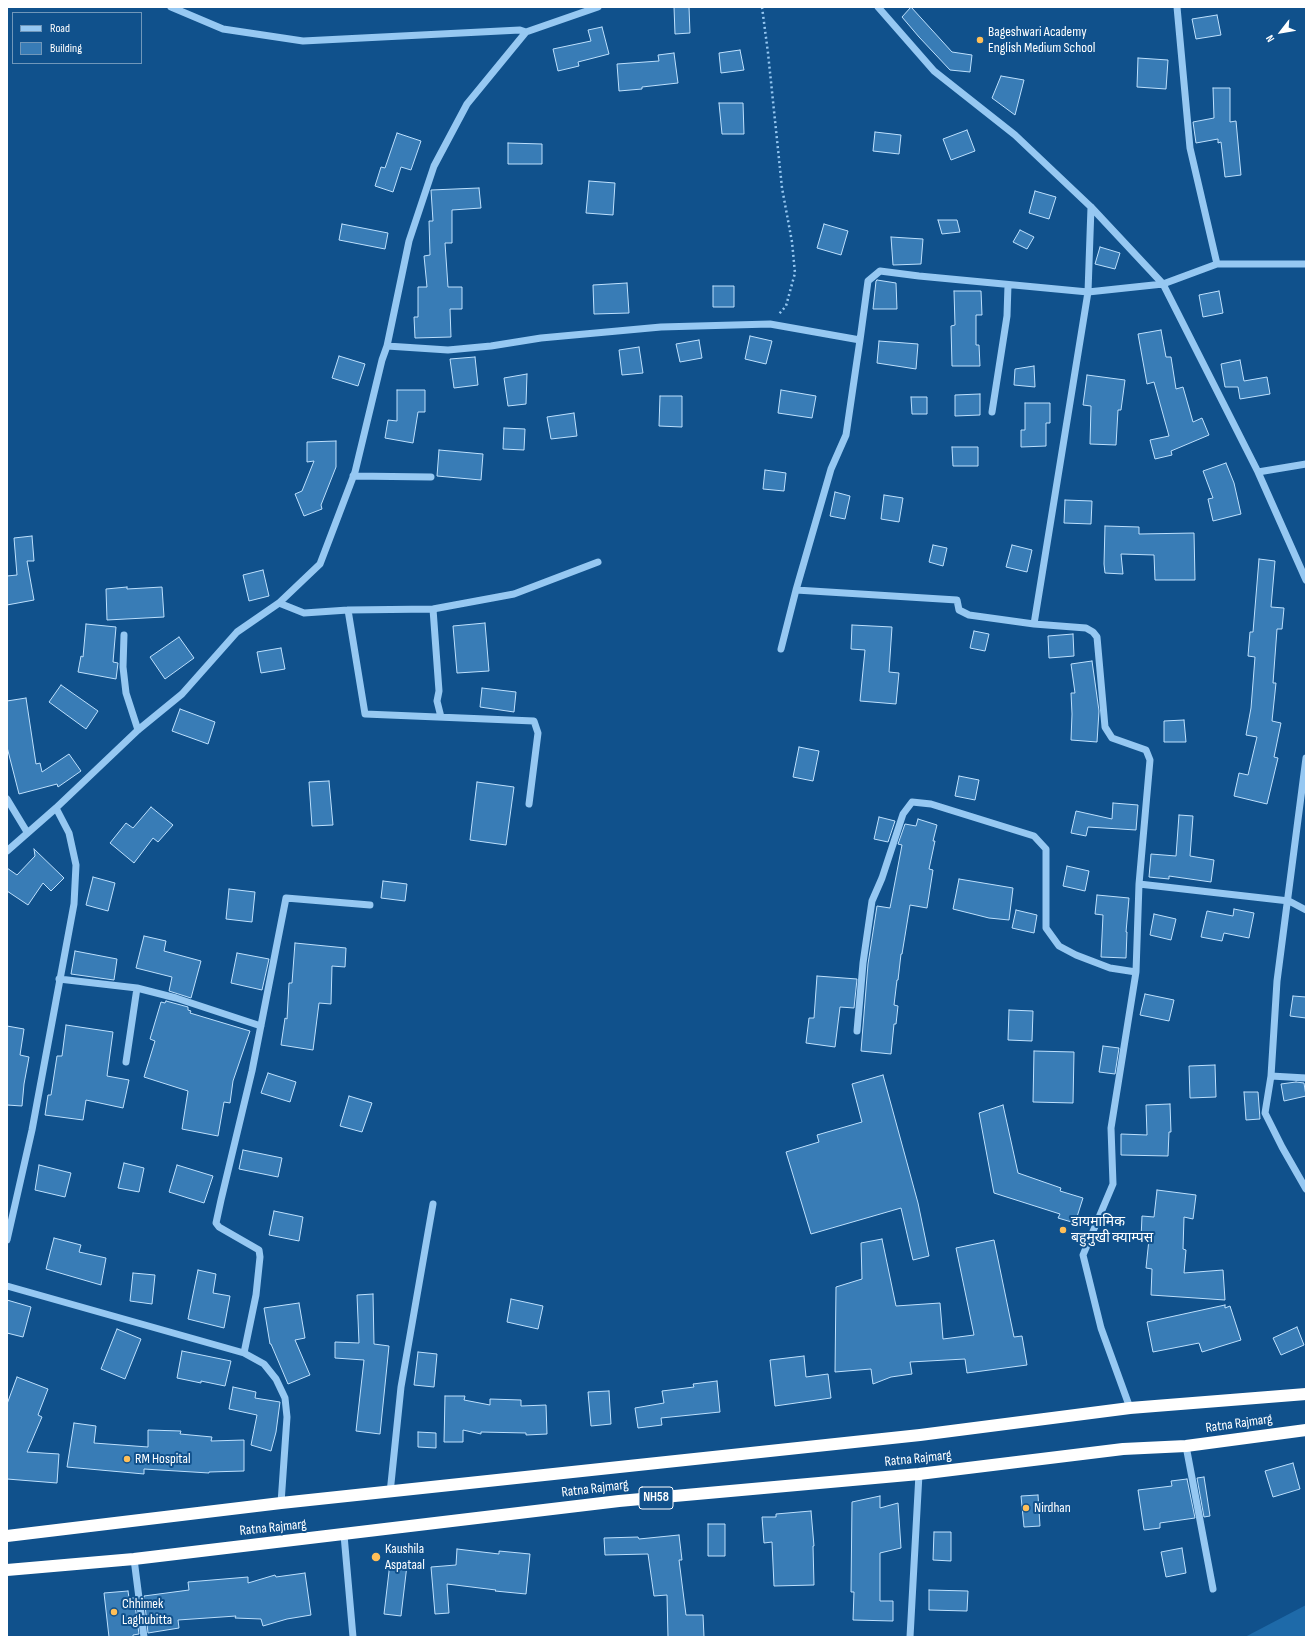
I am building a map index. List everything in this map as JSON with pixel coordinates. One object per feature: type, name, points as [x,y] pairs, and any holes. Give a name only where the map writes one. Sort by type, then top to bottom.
[{"type":"highway","name":"Ratna Rajmarg","points":[[7,1536],[281,1503],[390,1493],[920,1436],[1130,1408],[1306,1394]]},
{"type":"highway","name":"Ratna Rajmarg","points":[[7,1570],[134,1559],[619,1501],[919,1474],[1123,1449],[1186,1446],[1306,1430]]},
{"type":"street","points":[[171,7],[223,29],[303,40],[520,30],[526,32]]},
{"type":"street","points":[[7,850],[56,808],[138,730],[182,694],[237,632],[279,603],[320,564],[353,476],[382,360],[387,346],[409,241],[434,166],[467,104],[526,32],[598,7]]},
{"type":"street","points":[[878,7],[934,71],[1015,135],[1091,207],[1163,284],[1258,472],[1306,580]]},
{"type":"street","points":[[1177,7],[1190,148],[1217,264]]},
{"type":"street","points":[[1034,624],[1088,292],[1091,207]]},
{"type":"street","points":[[781,649],[796,590],[831,469],[846,435],[868,281],[880,271],[1088,292],[1163,284],[1217,264],[1306,264]]},
{"type":"street","points":[[992,412],[1007,316],[1008,285]]},
{"type":"street","points":[[387,346],[448,350],[491,346],[541,338],[653,328],[770,324],[860,340]]},
{"type":"street","points":[[1258,472],[1306,464]]},
{"type":"street","points":[[353,476],[431,477]]},
{"type":"street","points":[[279,603],[304,613],[348,610],[433,609],[514,594],[598,562]]},
{"type":"street","points":[[796,590],[957,600],[959,610],[969,615],[1034,624],[1086,628],[1093,632],[1097,637],[1105,727],[1112,738],[1146,750],[1150,760],[1139,884],[1136,972],[1111,1128],[1113,1184],[1084,1255],[1101,1328],[1130,1408]]},
{"type":"street","points":[[433,609],[439,691],[437,702],[442,717]]},
{"type":"street","points":[[348,610],[365,714],[534,721],[538,733],[528,804]]},
{"type":"street","points":[[124,635],[123,667],[126,694],[138,730]]},
{"type":"street","points":[[1306,758],[1277,981],[1271,1076],[1265,1113],[1306,1189]]},
{"type":"street","points":[[7,799],[27,832]]},
{"type":"street","points":[[857,1031],[863,963],[872,900],[882,878],[903,814],[912,802],[931,804],[1034,836],[1046,849],[1046,928],[1059,946],[1076,955],[1110,968],[1136,972]]},
{"type":"street","points":[[7,1240],[32,1130],[74,904],[76,865],[69,833],[56,808]]},
{"type":"street","points":[[1139,884],[1288,901],[1306,910]]},
{"type":"street","points":[[244,1353],[256,1295],[260,1257],[259,1250],[219,1227],[216,1223],[252,1072],[286,898],[370,905]]},
{"type":"street","points":[[59,979],[137,988],[176,998],[260,1026]]},
{"type":"street","points":[[126,1062],[137,988]]},
{"type":"street","points":[[1271,1076],[1306,1078]]},
{"type":"street","points":[[390,1493],[401,1387],[433,1204]]},
{"type":"street","points":[[7,1286],[244,1353],[264,1364],[276,1379],[284,1398],[287,1417],[281,1503]]},
{"type":"street","points":[[1186,1446],[1213,1589]]},
{"type":"street","points":[[910,1637],[919,1474]]},
{"type":"street","points":[[344,1535],[353,1637]]},
{"type":"street","points":[[134,1559],[144,1637]]},
{"type":"path","points":[[762,7],[782,188],[792,242],[795,273],[786,306],[770,324]]},
{"type":"shaded area","points":[[1306,1605],[1306,1637],[1245,1637]]},
{"type":"building","points":[[674,7],[689,7],[690,33],[675,34]]},
{"type":"building","points":[[911,7],[952,52],[972,55],[970,72],[950,70],[919,37],[902,17]]},
{"type":"building","points":[[1217,15],[1221,35],[1196,39],[1192,19]]},
{"type":"building","points":[[602,27],[609,54],[578,62],[579,66],[558,71],[553,49],[591,41],[588,30]]},
{"type":"building","points":[[740,50],[744,70],[721,73],[719,53]]},
{"type":"building","points":[[674,53],[678,83],[619,91],[617,64],[659,61],[658,55]]},
{"type":"building","points":[[1138,58],[1168,60],[1166,89],[1137,87]]},
{"type":"building","points":[[1001,76],[1024,80],[1015,115],[992,98]]},
{"type":"building","points":[[1213,88],[1230,88],[1230,122],[1236,121],[1241,175],[1225,177],[1221,142],[1218,143],[1218,139],[1196,143],[1193,122],[1214,118]]},
{"type":"building","points":[[719,103],[743,103],[744,134],[722,134]]},
{"type":"building","points":[[967,130],[975,151],[951,160],[943,139]]},
{"type":"building","points":[[875,132],[901,135],[899,154],[873,151]]},
{"type":"building","points":[[397,133],[421,141],[411,170],[401,167],[393,192],[375,186],[381,167],[385,168]]},
{"type":"building","points":[[508,143],[542,144],[542,164],[508,164]]},
{"type":"building","points":[[589,181],[615,183],[613,215],[586,213]]},
{"type":"building","points":[[479,188],[481,208],[452,210],[452,243],[445,243],[448,287],[462,287],[462,309],[450,309],[451,337],[415,338],[414,317],[418,317],[418,287],[427,287],[424,256],[430,255],[429,221],[433,221],[431,190]]},
{"type":"building","points":[[1035,191],[1056,197],[1049,219],[1029,213]]},
{"type":"building","points":[[938,220],[957,220],[960,232],[942,234]]},
{"type":"building","points":[[342,224],[388,233],[385,249],[339,240]]},
{"type":"building","points":[[824,224],[848,231],[841,255],[817,248]]},
{"type":"building","points":[[1020,230],[1034,237],[1027,249],[1013,242]]},
{"type":"building","points":[[891,237],[923,239],[921,264],[893,265]]},
{"type":"building","points":[[1100,247],[1120,253],[1115,269],[1095,264]]},
{"type":"building","points":[[877,280],[896,283],[897,309],[873,309]]},
{"type":"building","points":[[627,283],[629,313],[594,314],[593,285]]},
{"type":"building","points":[[713,286],[734,286],[734,307],[713,307]]},
{"type":"building","points":[[954,291],[981,291],[982,315],[976,315],[976,345],[979,345],[980,366],[952,366],[951,326],[955,325]]},
{"type":"building","points":[[1219,291],[1223,313],[1203,317],[1199,295]]},
{"type":"building","points":[[1161,330],[1166,357],[1171,357],[1176,389],[1183,387],[1193,422],[1202,418],[1209,435],[1171,451],[1172,455],[1155,459],[1150,440],[1169,436],[1154,382],[1147,384],[1138,334]]},
{"type":"building","points":[[750,336],[772,341],[766,364],[745,359]]},
{"type":"building","points":[[699,340],[702,358],[680,362],[676,344]]},
{"type":"building","points":[[879,341],[918,344],[916,369],[877,363]]},
{"type":"building","points":[[639,347],[643,373],[622,375],[619,350]]},
{"type":"building","points":[[339,356],[365,364],[358,386],[332,378]]},
{"type":"building","points":[[475,357],[478,385],[454,388],[450,359]]},
{"type":"building","points":[[1240,360],[1244,381],[1267,377],[1270,394],[1240,399],[1238,387],[1225,387],[1221,364]]},
{"type":"building","points":[[1034,366],[1035,387],[1014,385],[1015,369]]},
{"type":"building","points":[[527,374],[526,404],[508,406],[504,378]]},
{"type":"building","points":[[1087,375],[1125,380],[1121,410],[1118,410],[1116,445],[1090,444],[1091,406],[1083,405]]},
{"type":"building","points":[[397,390],[425,390],[425,412],[418,412],[413,443],[385,438],[388,420],[397,421]]},
{"type":"building","points":[[781,390],[816,396],[812,418],[778,413]]},
{"type":"building","points":[[980,394],[980,415],[955,416],[955,395]]},
{"type":"building","points":[[660,396],[682,396],[682,427],[659,426]]},
{"type":"building","points":[[911,397],[927,397],[927,414],[912,414]]},
{"type":"building","points":[[1025,403],[1050,403],[1050,423],[1046,423],[1046,446],[1021,447],[1021,430],[1025,430]]},
{"type":"building","points":[[574,413],[577,436],[551,439],[547,417]]},
{"type":"building","points":[[504,428],[525,429],[524,450],[503,449]]},
{"type":"building","points":[[336,441],[336,467],[321,505],[322,509],[304,516],[295,494],[302,491],[314,461],[307,462],[307,442]]},
{"type":"building","points":[[952,447],[978,447],[978,466],[953,466]]},
{"type":"building","points":[[439,450],[483,454],[481,480],[437,476]]},
{"type":"building","points":[[1226,463],[1234,483],[1241,514],[1213,521],[1208,499],[1213,498],[1203,471]]},
{"type":"building","points":[[765,470],[786,473],[784,491],[763,489]]},
{"type":"building","points":[[835,492],[850,496],[845,519],[830,516]]},
{"type":"building","points":[[884,495],[903,498],[899,522],[881,519]]},
{"type":"building","points":[[1065,500],[1092,501],[1091,524],[1064,523]]},
{"type":"building","points":[[1105,526],[1139,527],[1139,534],[1194,533],[1195,580],[1155,580],[1154,555],[1121,554],[1123,574],[1105,573]]},
{"type":"building","points":[[32,536],[34,561],[27,561],[34,600],[7,605],[7,576],[17,575],[14,538]]},
{"type":"building","points":[[933,545],[947,548],[943,566],[929,562]]},
{"type":"building","points":[[1012,545],[1032,550],[1027,572],[1006,567]]},
{"type":"building","points":[[1259,559],[1275,561],[1271,607],[1284,608],[1282,629],[1277,629],[1273,683],[1276,683],[1272,721],[1281,723],[1274,757],[1278,758],[1267,804],[1234,796],[1239,773],[1248,775],[1257,737],[1246,735],[1251,708],[1255,657],[1248,656],[1250,632],[1253,632]]},
{"type":"building","points":[[263,570],[269,596],[249,601],[243,575]]},
{"type":"building","points":[[127,587],[127,589],[162,587],[164,617],[107,620],[106,589]]},
{"type":"building","points":[[485,623],[489,671],[457,673],[453,626]]},
{"type":"building","points":[[86,624],[116,627],[113,662],[118,663],[116,679],[78,672],[81,656],[83,657]]},
{"type":"building","points":[[852,625],[892,627],[889,672],[899,673],[896,704],[860,701],[865,650],[851,649]]},
{"type":"building","points":[[974,631],[989,634],[985,651],[970,648]]},
{"type":"building","points":[[1073,634],[1074,656],[1049,658],[1048,636]]},
{"type":"building","points":[[179,637],[194,658],[165,679],[150,657]]},
{"type":"building","points":[[281,648],[285,669],[261,673],[257,652]]},
{"type":"building","points":[[1092,661],[1099,711],[1097,742],[1071,740],[1071,693],[1075,693],[1071,664]]},
{"type":"building","points":[[61,685],[98,711],[86,729],[49,702]]},
{"type":"building","points":[[482,688],[516,692],[514,712],[480,707]]},
{"type":"building","points":[[26,698],[36,764],[40,763],[42,772],[69,754],[81,771],[58,787],[57,784],[19,794],[7,747],[7,701]]},
{"type":"building","points":[[180,709],[215,722],[208,744],[172,731]]},
{"type":"building","points":[[1184,720],[1186,742],[1164,742],[1164,721]]},
{"type":"building","points":[[799,747],[819,751],[813,781],[793,777]]},
{"type":"building","points":[[959,776],[979,780],[975,800],[955,796]]},
{"type":"building","points":[[329,781],[333,825],[312,826],[309,782]]},
{"type":"building","points":[[477,782],[514,787],[506,845],[470,840]]},
{"type":"building","points":[[1113,803],[1138,805],[1136,830],[1088,827],[1086,836],[1071,833],[1076,811],[1112,819]]},
{"type":"building","points":[[151,807],[173,825],[158,842],[153,838],[134,863],[110,843],[126,823],[133,828]]},
{"type":"building","points":[[1179,815],[1193,816],[1190,856],[1214,860],[1211,882],[1169,876],[1169,879],[1149,877],[1151,854],[1176,856]]},
{"type":"building","points":[[879,817],[895,821],[888,842],[874,839]]},
{"type":"building","points":[[918,819],[937,825],[929,869],[933,870],[927,908],[910,905],[897,980],[894,1005],[898,1006],[896,1024],[894,1024],[891,1054],[861,1051],[868,964],[877,906],[890,908],[902,845],[898,844],[905,824],[916,826]]},
{"type":"building","points":[[34,849],[64,878],[51,891],[43,883],[28,905],[7,891],[7,868],[17,875],[35,856]]},
{"type":"building","points":[[1067,866],[1089,871],[1085,891],[1063,886]]},
{"type":"building","points":[[93,877],[115,883],[108,911],[86,905]]},
{"type":"building","points":[[959,879],[1013,888],[1009,920],[989,918],[953,909]]},
{"type":"building","points":[[383,881],[407,884],[405,901],[381,898]]},
{"type":"building","points":[[229,889],[255,892],[252,922],[226,919]]},
{"type":"building","points":[[1097,895],[1129,898],[1126,932],[1126,958],[1101,957],[1103,915],[1095,914]]},
{"type":"building","points":[[1234,909],[1254,913],[1249,938],[1224,933],[1222,941],[1201,937],[1207,911],[1233,916]]},
{"type":"building","points":[[1016,910],[1037,915],[1034,933],[1012,928]]},
{"type":"building","points":[[1154,914],[1176,919],[1171,940],[1150,935]]},
{"type":"building","points":[[144,936],[166,941],[164,951],[201,961],[191,998],[169,991],[172,977],[136,968]]},
{"type":"building","points":[[295,943],[346,948],[345,967],[332,966],[331,1004],[319,1003],[313,1050],[281,1045],[285,1018],[287,1019],[289,983],[292,983]]},
{"type":"building","points":[[75,951],[117,959],[114,980],[71,974]]},
{"type":"building","points":[[237,953],[269,959],[262,990],[231,983]]},
{"type":"building","points":[[817,976],[857,979],[854,1008],[840,1007],[835,1047],[806,1043],[809,1018],[814,1018]]},
{"type":"building","points":[[1145,994],[1174,1000],[1169,1021],[1140,1015]]},
{"type":"building","points":[[1293,996],[1306,997],[1306,1018],[1290,1016]]},
{"type":"building","points":[[166,1001],[188,1007],[188,1010],[191,1011],[190,1013],[250,1031],[233,1081],[230,1103],[224,1102],[218,1136],[182,1129],[188,1091],[144,1077],[155,1041],[150,1039],[161,1002],[165,1003]]},
{"type":"building","points":[[1009,1010],[1033,1011],[1032,1041],[1008,1040]]},
{"type":"building","points":[[66,1025],[113,1032],[107,1076],[129,1080],[123,1108],[86,1100],[83,1120],[45,1115],[48,1095],[51,1095],[57,1056],[62,1056]]},
{"type":"building","points":[[7,1026],[24,1029],[20,1055],[29,1057],[22,1106],[7,1105]]},
{"type":"building","points":[[1103,1046],[1119,1048],[1115,1074],[1099,1072]]},
{"type":"building","points":[[1034,1051],[1074,1052],[1073,1103],[1033,1102]]},
{"type":"building","points":[[1215,1065],[1216,1097],[1190,1098],[1189,1066]]},
{"type":"building","points":[[268,1073],[296,1082],[290,1102],[261,1093]]},
{"type":"building","points":[[883,1075],[918,1203],[929,1256],[913,1260],[901,1208],[811,1234],[786,1152],[819,1142],[817,1135],[862,1122],[852,1084]]},
{"type":"building","points":[[1296,1082],[1304,1083],[1306,1096],[1284,1101],[1281,1084]]},
{"type":"building","points":[[1244,1092],[1258,1092],[1260,1119],[1246,1120]]},
{"type":"building","points":[[349,1096],[372,1103],[362,1132],[340,1126]]},
{"type":"building","points":[[1170,1104],[1171,1132],[1169,1132],[1168,1156],[1121,1155],[1121,1134],[1147,1135],[1146,1105]]},
{"type":"building","points":[[1003,1105],[1018,1173],[1061,1188],[1060,1191],[1083,1198],[1075,1223],[1058,1218],[1060,1214],[994,1193],[979,1113]]},
{"type":"building","points":[[243,1150],[282,1158],[278,1177],[239,1169]]},
{"type":"building","points":[[124,1163],[144,1168],[139,1192],[118,1188]]},
{"type":"building","points":[[39,1165],[71,1173],[65,1197],[35,1190]]},
{"type":"building","points":[[177,1165],[213,1176],[204,1203],[169,1192]]},
{"type":"building","points":[[1157,1190],[1196,1195],[1193,1219],[1184,1217],[1183,1249],[1186,1250],[1184,1273],[1223,1270],[1225,1300],[1151,1295],[1152,1269],[1146,1268],[1149,1239],[1141,1239],[1142,1216],[1154,1217]]},
{"type":"building","points":[[274,1211],[303,1217],[299,1241],[269,1235]]},
{"type":"building","points":[[54,1238],[81,1245],[79,1252],[106,1258],[101,1285],[46,1269]]},
{"type":"building","points":[[882,1239],[896,1306],[940,1303],[943,1339],[974,1335],[956,1248],[994,1240],[1014,1337],[1022,1336],[1027,1365],[967,1373],[965,1359],[910,1362],[912,1374],[891,1377],[873,1384],[871,1369],[835,1372],[836,1287],[862,1279],[861,1243]]},
{"type":"building","points":[[198,1270],[216,1274],[213,1293],[230,1296],[224,1328],[188,1319]]},
{"type":"building","points":[[133,1273],[155,1275],[152,1304],[130,1301]]},
{"type":"building","points":[[373,1294],[374,1344],[389,1346],[380,1434],[356,1431],[364,1360],[335,1358],[335,1342],[359,1343],[357,1295]]},
{"type":"building","points":[[511,1299],[543,1306],[538,1329],[507,1322]]},
{"type":"building","points":[[7,1300],[31,1307],[23,1337],[7,1333]]},
{"type":"building","points":[[299,1303],[305,1338],[295,1340],[310,1375],[288,1384],[270,1344],[264,1308]]},
{"type":"building","points":[[1225,1305],[1225,1308],[1230,1306],[1241,1340],[1202,1352],[1199,1343],[1153,1352],[1147,1322]]},
{"type":"building","points":[[1297,1327],[1304,1345],[1281,1355],[1273,1338]]},
{"type":"building","points":[[117,1329],[141,1339],[125,1379],[101,1369]]},
{"type":"building","points":[[182,1351],[231,1361],[225,1386],[177,1378]]},
{"type":"building","points":[[418,1352],[437,1354],[434,1387],[414,1385]]},
{"type":"building","points":[[804,1356],[806,1377],[828,1374],[831,1398],[775,1406],[770,1360]]},
{"type":"building","points":[[17,1377],[48,1389],[38,1415],[42,1417],[27,1452],[59,1454],[57,1483],[7,1479],[7,1404]]},
{"type":"building","points":[[717,1381],[720,1412],[661,1418],[662,1425],[638,1428],[635,1408],[664,1403],[662,1391],[694,1387],[693,1384]]},
{"type":"building","points":[[233,1387],[256,1392],[255,1398],[280,1402],[276,1432],[271,1451],[251,1445],[257,1415],[229,1409]]},
{"type":"building","points":[[609,1391],[611,1424],[591,1426],[588,1392]]},
{"type":"building","points":[[445,1396],[465,1396],[464,1400],[490,1405],[490,1399],[521,1400],[521,1406],[546,1405],[547,1434],[526,1435],[526,1433],[481,1432],[481,1434],[463,1430],[463,1442],[444,1442]]},
{"type":"building","points":[[74,1423],[96,1426],[94,1443],[148,1447],[148,1430],[181,1431],[180,1434],[212,1437],[211,1441],[244,1440],[244,1471],[209,1473],[144,1469],[144,1474],[67,1467]]},
{"type":"building","points":[[418,1432],[436,1433],[436,1448],[418,1447]]},
{"type":"building","points":[[1293,1463],[1300,1489],[1273,1497],[1265,1471]]},
{"type":"building","points":[[1204,1477],[1210,1516],[1204,1517],[1197,1478]]},
{"type":"building","points":[[1187,1479],[1195,1518],[1160,1523],[1160,1528],[1144,1530],[1138,1490],[1172,1486],[1171,1481]]},
{"type":"building","points":[[1038,1495],[1040,1526],[1024,1527],[1021,1496]]},
{"type":"building","points":[[880,1496],[880,1508],[898,1503],[901,1548],[880,1553],[880,1601],[893,1601],[893,1621],[853,1620],[854,1592],[851,1592],[852,1502]]},
{"type":"building","points":[[811,1511],[814,1546],[814,1585],[774,1586],[772,1542],[764,1543],[762,1517],[776,1517],[776,1514]]},
{"type":"building","points":[[708,1524],[725,1524],[725,1556],[708,1556]]},
{"type":"building","points":[[934,1532],[951,1532],[951,1561],[933,1560]]},
{"type":"building","points":[[679,1535],[682,1560],[679,1560],[686,1615],[703,1615],[704,1637],[668,1637],[667,1595],[654,1596],[648,1554],[605,1555],[604,1538],[638,1537],[639,1539]]},
{"type":"building","points":[[1182,1548],[1186,1573],[1166,1577],[1161,1552]]},
{"type":"building","points":[[457,1549],[499,1554],[499,1551],[530,1554],[526,1594],[447,1584],[449,1613],[435,1614],[431,1567],[456,1565]]},
{"type":"building","points":[[390,1563],[407,1565],[401,1616],[384,1614]]},
{"type":"building","points":[[305,1573],[311,1615],[287,1619],[263,1626],[261,1619],[235,1618],[236,1616],[178,1620],[179,1628],[148,1633],[144,1596],[189,1590],[188,1582],[248,1577],[248,1583],[275,1575],[276,1577]]},
{"type":"building","points":[[929,1590],[968,1591],[967,1611],[929,1610]]},
{"type":"building","points":[[128,1591],[129,1598],[134,1598],[139,1634],[133,1635],[133,1637],[109,1637],[104,1593]]},
{"type":"place","name":"Bageshwari Academy English Medium School","points":[[980,40]]},
{"type":"place","name":"डायमामिक बहुमुखी क्याम्पस","points":[[1063,1230]]},
{"type":"place","name":"RM Hospital","points":[[127,1459]]},
{"type":"place","name":"Nirdhan","points":[[1026,1508]]},
{"type":"place","name":"Kaushila Aspataal","points":[[376,1557]]},
{"type":"place","name":"Chhimek Laghubitta","points":[[114,1612]]}]
